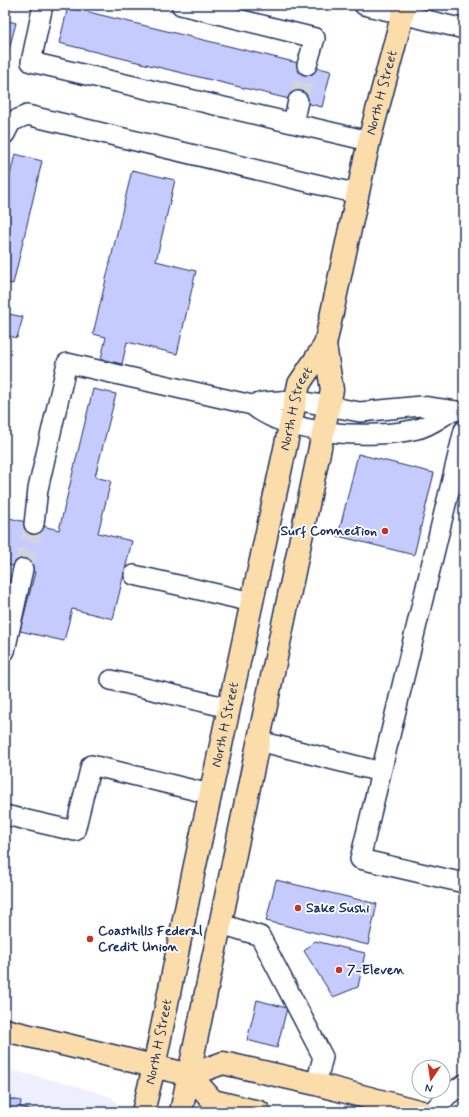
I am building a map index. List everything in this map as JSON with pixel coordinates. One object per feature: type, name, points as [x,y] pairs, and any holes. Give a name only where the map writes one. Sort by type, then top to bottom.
[{"type":"main road","name":"North H Street","points":[[143,1112],[154,1067],[210,794],[295,400],[299,384],[325,344],[369,141],[404,10]]},
{"type":"main road","name":"North H Street","points":[[181,1112],[190,1075],[332,390],[325,344]]},
{"type":"main road","points":[[5,1030],[190,1075],[223,1063],[316,1084],[422,1112]]},
{"type":"main road","points":[[190,1075],[213,1101],[259,1112]]},
{"type":"street","points":[[43,5],[32,62],[369,141]]},
{"type":"street","points":[[181,5],[315,38],[307,65]]},
{"type":"street","points":[[364,5],[404,10],[464,29]]},
{"type":"street","points":[[293,123],[298,101]]},
{"type":"street","points":[[5,134],[11,122],[27,115],[358,194]]},
{"type":"street","points":[[34,524],[38,489],[67,363],[252,405],[263,414],[290,424],[324,431],[376,436],[419,429],[458,411]]},
{"type":"street","points":[[252,405],[263,402],[295,400],[360,412],[421,406],[458,411]]},
{"type":"street","points":[[464,430],[360,859],[464,883]]},
{"type":"street","points":[[5,652],[23,569]]},
{"type":"street","points":[[134,575],[252,602]]},
{"type":"street","points":[[110,680],[229,708]]},
{"type":"street","points":[[259,741],[381,772]]},
{"type":"street","points":[[5,814],[75,831],[91,765],[210,794]]},
{"type":"street","points":[[221,924],[260,936],[323,1057],[316,1084]]},
{"type":"street","points":[[432,1112],[448,1095],[464,1084]]},
{"type":"shaded area","points":[[5,1069],[66,1083],[111,1097],[119,1105],[120,1112],[5,1112]]},
{"type":"building","points":[[68,7],[331,71],[322,107],[59,43]]},
{"type":"building","points":[[5,20],[16,23],[5,65]]},
{"type":"building","points":[[15,154],[42,161],[13,284],[5,282],[5,197]]},
{"type":"building","points":[[132,170],[175,180],[156,261],[196,271],[177,354],[127,342],[122,364],[101,359],[106,337],[93,334]]},
{"type":"building","points":[[5,313],[23,317],[17,338],[5,335]]},
{"type":"building","points":[[93,389],[116,394],[95,477],[111,481],[98,533],[132,541],[113,619],[72,609],[64,641],[20,631],[35,572],[5,564],[5,517],[59,530]]},
{"type":"building","points":[[358,454],[434,473],[414,555],[338,536]]},
{"type":"building","points":[[276,880],[377,904],[368,945],[266,921]]},
{"type":"building","name":"7-Eleven","points":[[315,941],[365,953],[358,987],[333,997],[304,951]]},
{"type":"building","points":[[257,1000],[287,1008],[277,1048],[247,1040]]},
{"type":"building","points":[[5,1098],[21,1101],[20,1107],[41,1112],[5,1112]]},
{"type":"tunnel","points":[[298,101],[307,65]]},
{"type":"tunnel","points":[[23,569],[34,524]]},
{"type":"place","name":"Surf Connection","points":[[385,531]]},
{"type":"place","name":"Sake Sushi","points":[[298,908]]},
{"type":"place","name":"Coasthills Federal Credit Union","points":[[90,939]]},
{"type":"place","name":"7-Eleven","points":[[339,970]]}]
